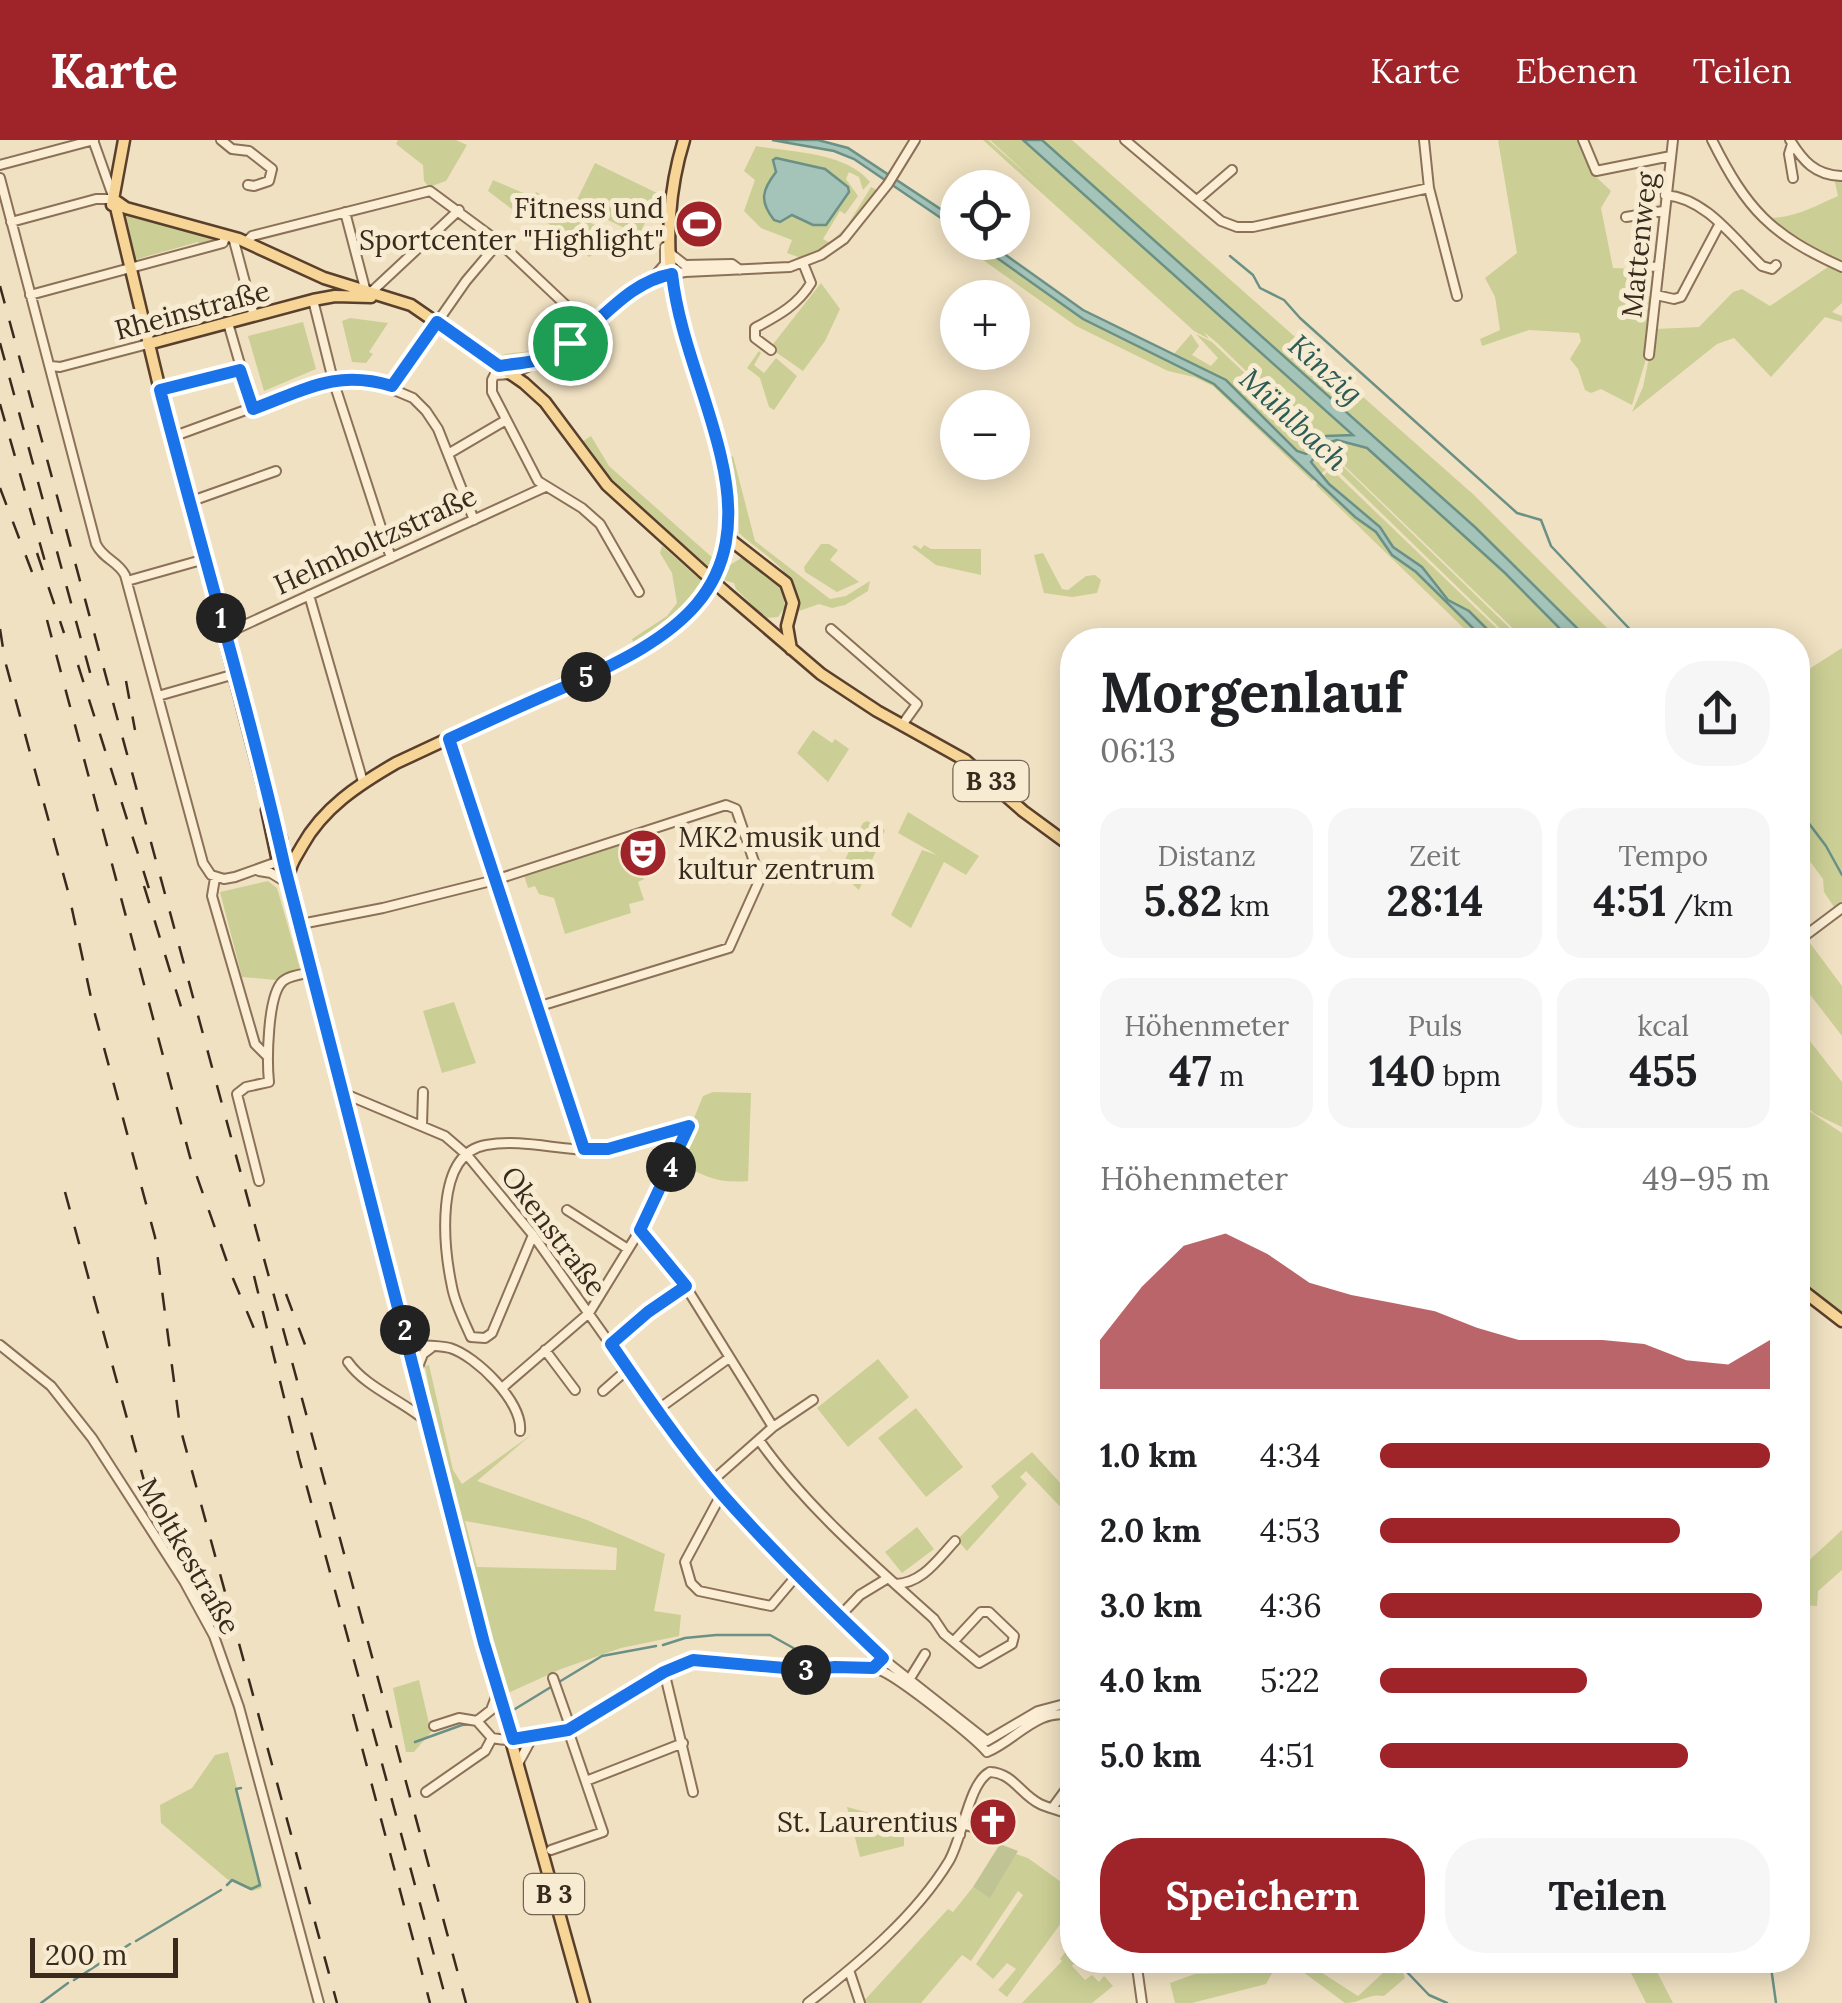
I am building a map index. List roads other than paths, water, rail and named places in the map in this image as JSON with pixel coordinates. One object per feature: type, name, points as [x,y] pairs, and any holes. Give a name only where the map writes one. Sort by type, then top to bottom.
[{"type":"main road","points":[[124,140],[121,170],[111,194],[119,212],[128,266],[282,857],[362,782],[654,643],[693,609],[721,563],[728,538],[730,502],[726,476],[688,346],[672,274],[670,224],[684,140]]},
{"type":"main road","points":[[119,212],[230,236],[336,290],[368,293],[412,305],[497,371],[512,374],[545,402],[608,485],[774,634],[788,620]]},
{"type":"main road","name":"Rheinstraße","points":[[148,344],[313,300],[336,290]]},
{"type":"main road","points":[[728,538],[786,583],[792,603],[788,620],[791,649]]},
{"type":"main road","points":[[721,563],[732,553],[745,549]]},
{"type":"main road","name":"B 33","points":[[774,634],[838,687],[965,760],[1060,839]]},
{"type":"main road","points":[[264,789],[281,839],[291,844],[306,837]]},
{"type":"main road","name":"B 3","points":[[281,839],[286,881],[346,1097],[497,1688],[584,2003]]},
{"type":"main road","points":[[1810,1296],[1842,1321]]},
{"type":"street","points":[[0,164],[94,140],[111,194],[11,222]]},
{"type":"street","points":[[221,140],[232,149],[249,151],[272,170],[269,180],[248,185]]},
{"type":"street","points":[[512,374],[590,328],[632,291],[654,278],[780,268],[821,256],[844,239],[897,172],[916,140]]},
{"type":"street","points":[[1125,140],[1221,221],[1244,228],[1429,188]]},
{"type":"street","points":[[1424,140],[1429,188],[1456,296]]},
{"type":"street","points":[[1582,140],[1596,171],[1671,156]]},
{"type":"street","name":"Mattenweg","points":[[1649,355],[1672,140]]},
{"type":"street","points":[[1712,140],[1753,209],[1799,248],[1842,267]]},
{"type":"street","points":[[1791,142],[1810,168],[1841,176]]},
{"type":"street","points":[[1791,142],[1788,154],[1793,178]]},
{"type":"street","points":[[102,173],[113,175],[121,170]]},
{"type":"street","points":[[1198,200],[1232,170]]},
{"type":"street","points":[[0,178],[30,296],[56,367],[53,380],[96,544],[103,556],[119,565],[127,581],[203,863],[215,878],[212,896],[250,1028],[256,1048],[266,1054]]},
{"type":"street","points":[[247,242],[252,236],[426,191],[434,193],[500,242],[590,328]]},
{"type":"street","points":[[1666,195],[1691,200],[1762,266],[1772,269],[1776,265]]},
{"type":"street","points":[[345,212],[368,293],[459,210]]},
{"type":"street","points":[[1626,217],[1662,211]]},
{"type":"street","points":[[654,278],[665,264],[670,224]]},
{"type":"street","points":[[1656,295],[1681,297],[1719,225]]},
{"type":"street","points":[[30,296],[223,242],[230,236],[254,316]]},
{"type":"street","points":[[392,386],[500,242]]},
{"type":"street","points":[[671,254],[684,264],[732,264],[740,270]]},
{"type":"street","points":[[771,350],[755,338],[754,328],[786,310],[809,287],[811,278],[803,263]]},
{"type":"street","points":[[1634,266],[1659,267]]},
{"type":"street","points":[[313,300],[333,380],[391,558]]},
{"type":"street","points":[[228,323],[253,409]]},
{"type":"street","name":"Rheinstraße","points":[[56,367],[148,344]]},
{"type":"street","points":[[541,360],[497,371],[491,382],[492,392],[535,476],[544,487],[582,508],[600,524],[639,592]]},
{"type":"street","points":[[512,374],[522,363]]},
{"type":"street","points":[[160,390],[240,370]]},
{"type":"street","points":[[172,437],[333,380],[373,381],[392,386],[412,398],[438,429],[474,520]]},
{"type":"street","points":[[448,454],[506,420]]},
{"type":"street","points":[[189,502],[276,471]]},
{"type":"street","name":"Helmholtzstraße","points":[[225,634],[544,487]]},
{"type":"street","points":[[127,581],[205,560]]},
{"type":"street","points":[[309,595],[362,782]]},
{"type":"street","points":[[831,628],[916,704],[902,725]]},
{"type":"street","points":[[158,696],[235,674]]},
{"type":"street","points":[[449,739],[584,1149]]},
{"type":"street","points":[[299,918],[383,908],[495,880],[729,804],[736,809],[760,879],[729,948],[537,1007]]},
{"type":"street","points":[[249,872],[282,857]]},
{"type":"street","points":[[215,878],[268,872],[286,881]]},
{"type":"street","points":[[1810,931],[1839,910]]},
{"type":"street","points":[[259,1182],[237,1094],[246,1087],[269,1082],[266,1054],[279,986],[288,978],[313,972]]},
{"type":"street","points":[[422,1125],[423,1092]]},
{"type":"street","name":"Okenstraße","points":[[346,1097],[445,1136],[467,1155],[532,1235],[657,1410],[722,1493],[838,1618],[987,1747]]},
{"type":"street","points":[[471,1337],[452,1288],[447,1251],[450,1175],[467,1155],[481,1145],[503,1144],[608,1149],[689,1126],[640,1230],[589,1314],[502,1388]]},
{"type":"street","points":[[567,1210],[628,1249]]},
{"type":"street","points":[[640,1230],[686,1286],[773,1428]]},
{"type":"street","points":[[471,1337],[492,1334],[532,1235]]},
{"type":"street","points":[[611,1344],[686,1286]]},
{"type":"street","points":[[462,1353],[471,1337]]},
{"type":"street","name":"Moltkestraße","points":[[0,1345],[51,1386],[82,1425],[184,1581],[214,1636],[239,1707],[319,2003]]},
{"type":"street","points":[[409,1345],[436,1346],[462,1353],[502,1388],[521,1421],[520,1430]]},
{"type":"street","points":[[416,1372],[424,1354],[436,1346]]},
{"type":"street","points":[[545,1350],[575,1390]]},
{"type":"street","points":[[657,1410],[728,1358]]},
{"type":"street","points":[[348,1362],[430,1425]]},
{"type":"street","points":[[603,1391],[628,1369]]},
{"type":"street","points":[[712,1481],[758,1440],[813,1400]]},
{"type":"street","points":[[406,1404],[424,1401]]},
{"type":"street","points":[[758,1440],[776,1465],[934,1618],[944,1634],[978,1663],[1012,1644],[1014,1636],[989,1612],[980,1612],[954,1641]]},
{"type":"street","points":[[722,1493],[686,1562],[691,1584],[698,1592],[772,1606],[798,1574]]},
{"type":"street","points":[[838,1618],[860,1595],[892,1581],[906,1584],[922,1576],[956,1541]]},
{"type":"street","points":[[909,1680],[925,1654]]},
{"type":"street","points":[[873,1668],[883,1658]]},
{"type":"street","points":[[434,1726],[459,1718],[478,1721],[492,1738],[513,1739],[570,1730],[664,1672],[693,1660],[808,1670],[873,1668],[883,1671],[987,1747],[990,1772]]},
{"type":"street","points":[[664,1672],[694,1792]]},
{"type":"street","points":[[551,1850],[603,1832],[553,1678]]},
{"type":"street","points":[[478,1721],[496,1704],[497,1688]]},
{"type":"street","points":[[987,1747],[1038,1711],[1060,1705]]},
{"type":"street","points":[[987,1747],[1032,1723],[1060,1714]]},
{"type":"street","points":[[426,1792],[485,1751],[492,1738]]},
{"type":"street","points":[[519,1762],[532,1738]]},
{"type":"street","points":[[586,1782],[683,1743]]},
{"type":"street","points":[[808,2003],[849,1970],[938,1878],[965,1825],[979,1779],[990,1772],[1000,1773],[1040,1804],[1060,1810]]},
{"type":"street","points":[[1053,1806],[1060,1797]]},
{"type":"street","points":[[965,1825],[994,1833]]},
{"type":"street","points":[[932,1826],[946,1827],[960,1835]]},
{"type":"street","points":[[849,1970],[860,2003]]},
{"type":"street","points":[[1138,1973],[1142,2003]]},
{"type":"water","points":[[772,140],[818,140],[848,148],[940,209],[940,217],[854,159],[834,151]]},
{"type":"water","points":[[1023,140],[1042,140],[1476,528],[1577,628],[1559,628],[1505,573],[1367,448],[1337,440],[1327,443],[1323,438],[1353,435]]},
{"type":"water","points":[[776,158],[825,169],[848,187],[849,192],[826,225],[813,225],[792,215],[780,222],[774,220],[764,196],[776,172]]},
{"type":"water","points":[[1000,260],[1013,260],[1083,310],[1226,380],[1297,451],[1306,454],[1315,450],[1318,453],[1311,462],[1329,484],[1380,527],[1393,547],[1422,567],[1448,600],[1469,611],[1486,628],[1473,628],[1416,572],[1392,555],[1376,532],[1355,517],[1214,384],[1083,319]]},
{"type":"waterway","name":"Kinzig","points":[[1230,256],[1253,275],[1260,288],[1284,300],[1517,513],[1541,520],[1551,546],[1629,628]]},
{"type":"waterway","points":[[1810,825],[1842,875]]},
{"type":"waterway","points":[[663,1645],[716,1635],[770,1635],[813,1659],[839,1664]]},
{"type":"waterway","points":[[559,1682],[602,1656],[656,1646]]},
{"type":"waterway","points":[[856,1663],[872,1660]]},
{"type":"waterway","points":[[883,1665],[898,1676]]},
{"type":"waterway","points":[[515,1709],[551,1687]]},
{"type":"waterway","points":[[982,1743],[990,1746],[1027,1722]]},
{"type":"waterway","points":[[415,1742],[475,1724]]},
{"type":"waterway","points":[[227,1885],[232,1880],[251,1889],[260,1885],[236,1789],[241,1788]]},
{"type":"waterway","points":[[136,1941],[221,1890]]},
{"type":"waterway","points":[[74,1980],[130,1944]]},
{"type":"waterway","points":[[1408,1973],[1429,1995],[1447,2003]]},
{"type":"waterway","points":[[1772,1973],[1776,2003]]},
{"type":"waterway","points":[[41,2003],[68,1983]]},
{"type":"railway","points":[[0,286],[466,2003]]},
{"type":"railway","points":[[0,343],[91,676]]},
{"type":"railway","points":[[0,404],[46,565]]},
{"type":"railway","points":[[0,488],[32,572]]},
{"type":"railway","points":[[37,553],[64,633]]},
{"type":"railway","points":[[47,620],[190,1157],[258,1338]]},
{"type":"railway","points":[[0,629],[5,661],[69,895],[93,1007],[155,1237],[180,1427],[337,2003]]},
{"type":"railway","points":[[78,665],[152,898]]},
{"type":"railway","points":[[126,681],[135,730]]},
{"type":"railway","points":[[144,886],[182,1010]]},
{"type":"railway","points":[[65,1192],[146,1488],[225,1619]]},
{"type":"railway","points":[[254,1276],[299,1458],[447,2003]]},
{"type":"railway","points":[[286,1294],[307,1350]]},
{"type":"railway","points":[[353,1714],[430,2003]]},
{"type":"place","name":"Fitness und Sportcenter \"Highlight\"","points":[[699,224]]},
{"type":"place","name":"MK2 musik und kultur zentrum","points":[[643,853]]},
{"type":"place","name":"St. Laurentius","points":[[993,1822]]},
{"type":"water label","name":"Mühlbach","points":[[1294,419]]}]
